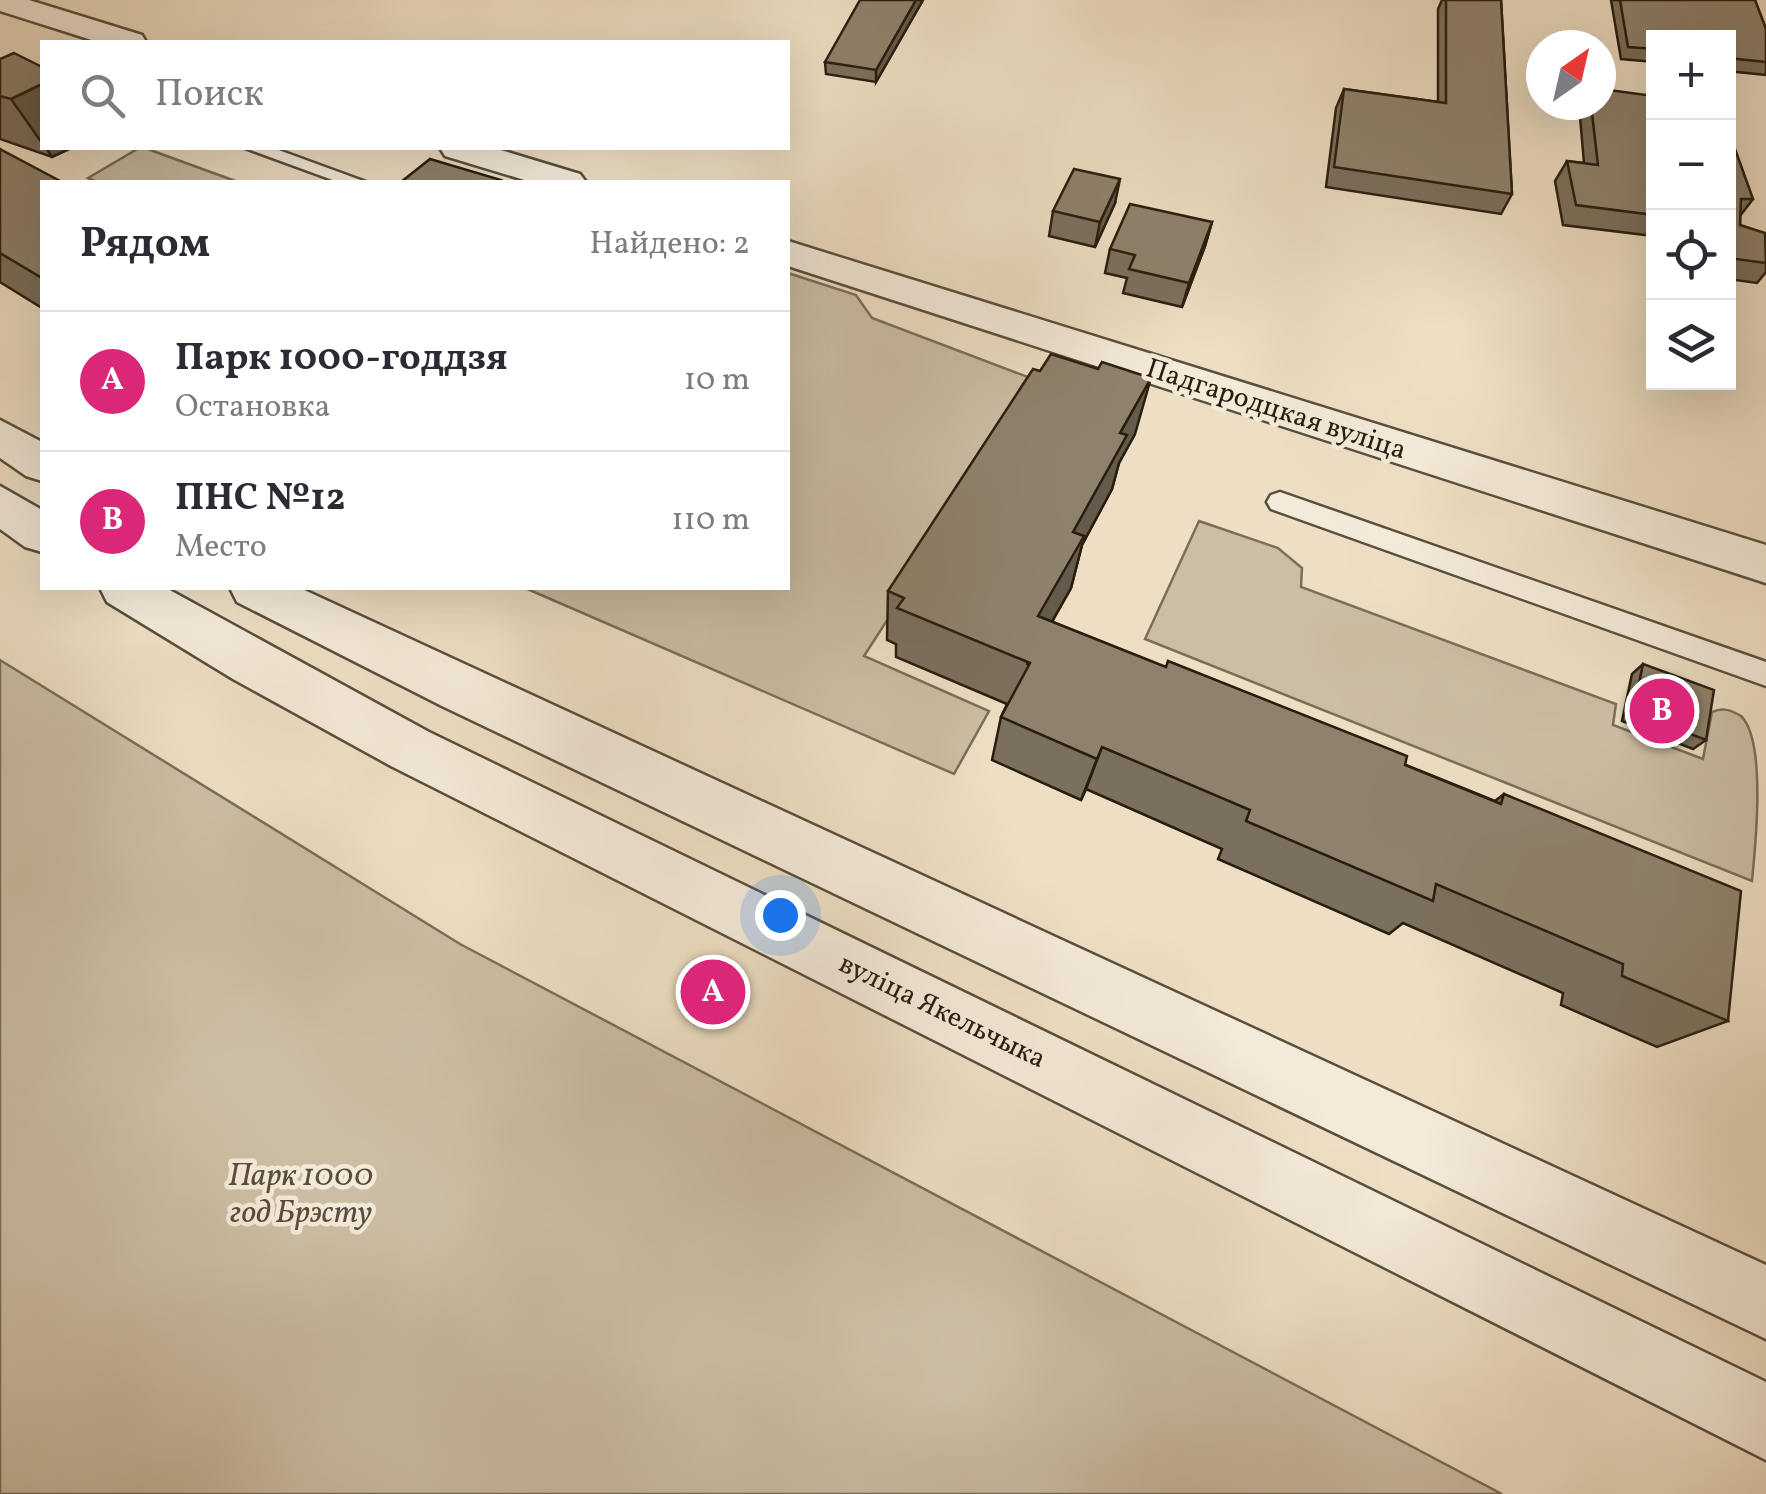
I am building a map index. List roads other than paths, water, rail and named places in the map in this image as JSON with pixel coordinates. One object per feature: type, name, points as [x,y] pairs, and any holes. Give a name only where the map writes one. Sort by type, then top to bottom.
[{"type":"street","points":[[0,1],[124,40]]},
{"type":"street","points":[[464,150],[561,180]]},
{"type":"street","name":"Падгародцкая вуліца","points":[[790,254],[1766,564]]},
{"type":"street","points":[[0,436],[40,463]]},
{"type":"street","points":[[0,504],[40,533]]},
{"type":"street","name":"вуліца Якельчыка","points":[[128,590],[319,699],[506,796],[1766,1422]]},
{"type":"street","points":[[259,590],[556,734],[1766,1303]]},
{"type":"street","points":[[319,699],[351,702],[378,688],[384,680],[386,665],[369,645]]},
{"type":"street","points":[[506,796],[499,772],[511,747],[524,739],[556,734]]},
{"type":"lane","points":[[261,150],[350,180]]},
{"type":"lane","points":[[1280,502],[1766,674]]},
{"type":"place","name":"ПНС №12","points":[[1662,711]]},
{"type":"place","name":"Парк 1000-годдзя","points":[[713,992]]},
{"type":"park label","name":"Парк 1000 год Брэсту","points":[[301,1196]]}]
